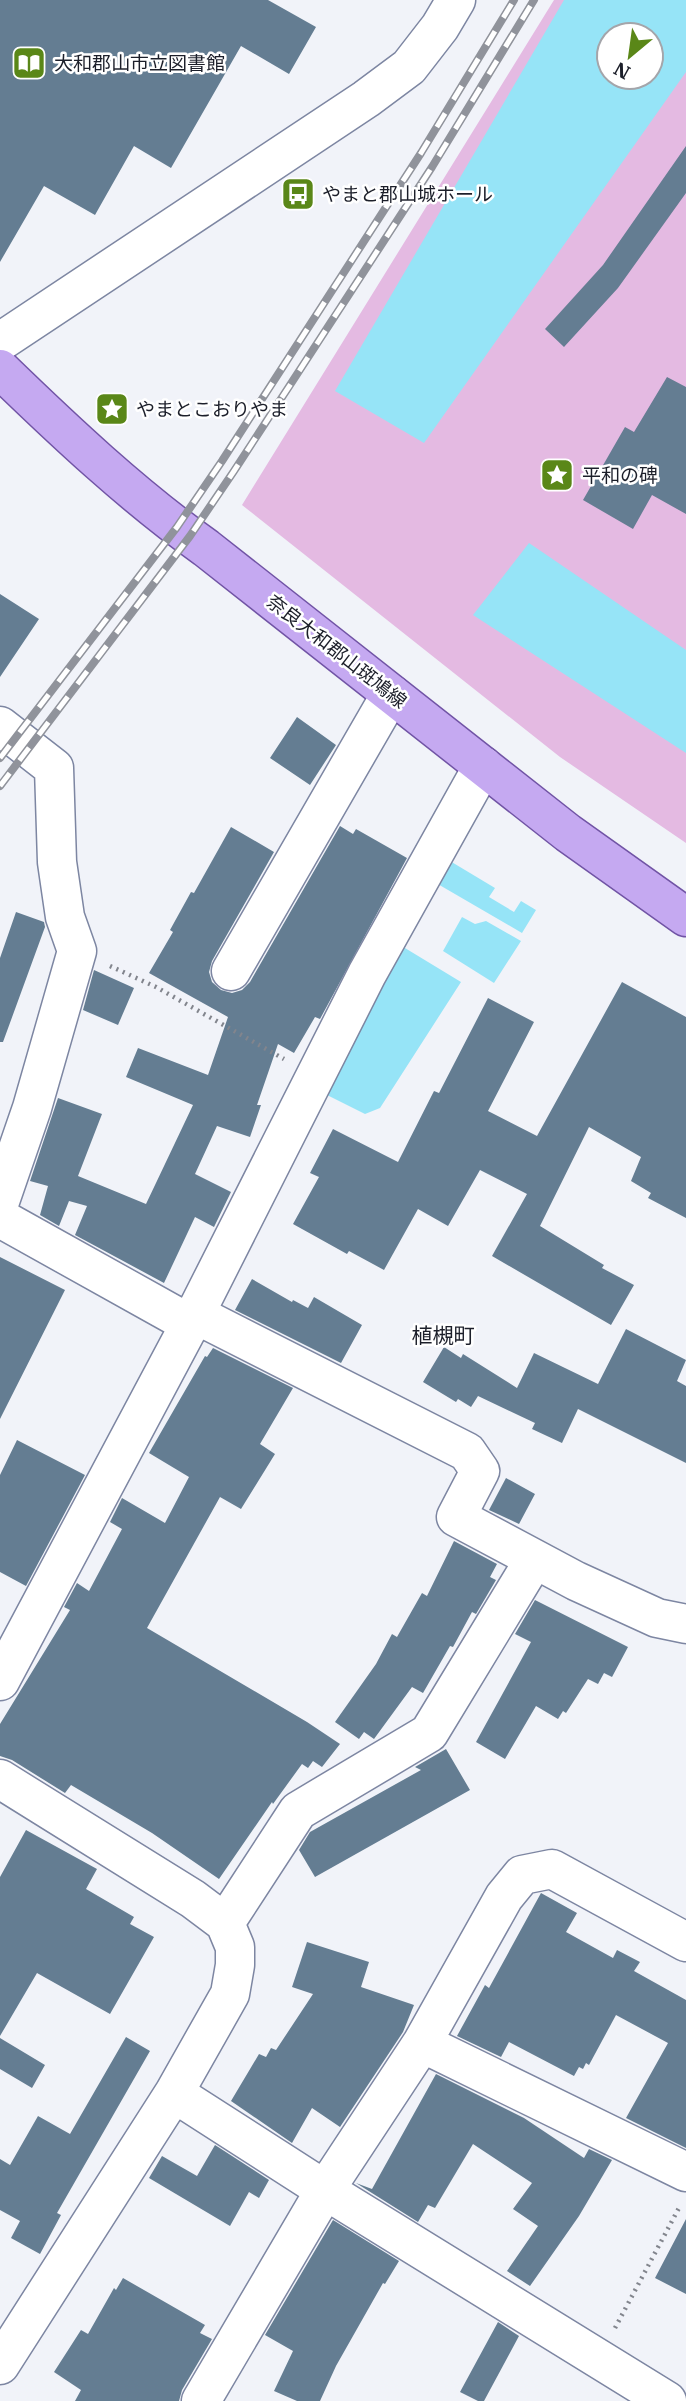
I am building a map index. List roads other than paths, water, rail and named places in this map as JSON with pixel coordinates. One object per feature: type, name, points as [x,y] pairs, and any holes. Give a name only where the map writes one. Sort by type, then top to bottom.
[{"type":"main road","name":"奈良大和郡山斑鳩線","points":[[0,369],[68,435],[151,506],[608,863],[686,917]]},
{"type":"street","points":[[0,342],[366,99],[409,67],[440,27],[456,0]]},
{"type":"street","points":[[0,694],[3,698],[0,705]]},
{"type":"street","points":[[231,971],[391,694]]},
{"type":"street","points":[[0,726],[54,768],[57,862],[65,917],[77,951],[32,1108],[0,1202]]},
{"type":"street","points":[[0,1681],[193,1319],[367,974],[483,766]]},
{"type":"street","points":[[0,1217],[193,1319],[467,1452],[480,1471],[456,1517],[534,1560],[657,1618],[686,1624]]},
{"type":"street","points":[[225,1923],[298,1811],[429,1733],[534,1560]]},
{"type":"street","points":[[0,1779],[193,1899],[225,1923],[235,1947],[230,1994],[174,2093],[0,2365]]},
{"type":"street","points":[[201,2401],[324,2190],[422,2043],[504,1897],[522,1875],[552,1869],[686,1942]]},
{"type":"street","points":[[422,2043],[683,2188]]},
{"type":"street","points":[[174,2093],[609,2378],[667,2401]]},
{"type":"water","points":[[564,0],[686,0],[686,72],[424,443],[335,391]]},
{"type":"water","points":[[529,543],[686,650],[686,753],[473,615]]},
{"type":"water","points":[[450,861],[495,888],[489,897],[514,912],[521,901],[536,910],[522,933],[436,883]]},
{"type":"water","points":[[462,917],[475,924],[486,921],[521,941],[494,983],[443,951]]},
{"type":"water","points":[[400,945],[461,982],[380,1108],[365,1114],[327,1095]]},
{"type":"railway","points":[[0,758],[177,527],[222,461],[421,153],[514,0]]},
{"type":"railway","points":[[0,786],[190,536],[432,167],[534,0]]},
{"type":"place","name":"大和郡山市立図書館","points":[[29,63]]},
{"type":"place","name":"やまと郡山城ホール","points":[[298,194]]},
{"type":"place","name":"やまとこおりやま","points":[[112,409]]},
{"type":"place","name":"平和の碑","points":[[557,475]]},
{"type":"district","name":"植槻町","points":[[443,1336]]}]
